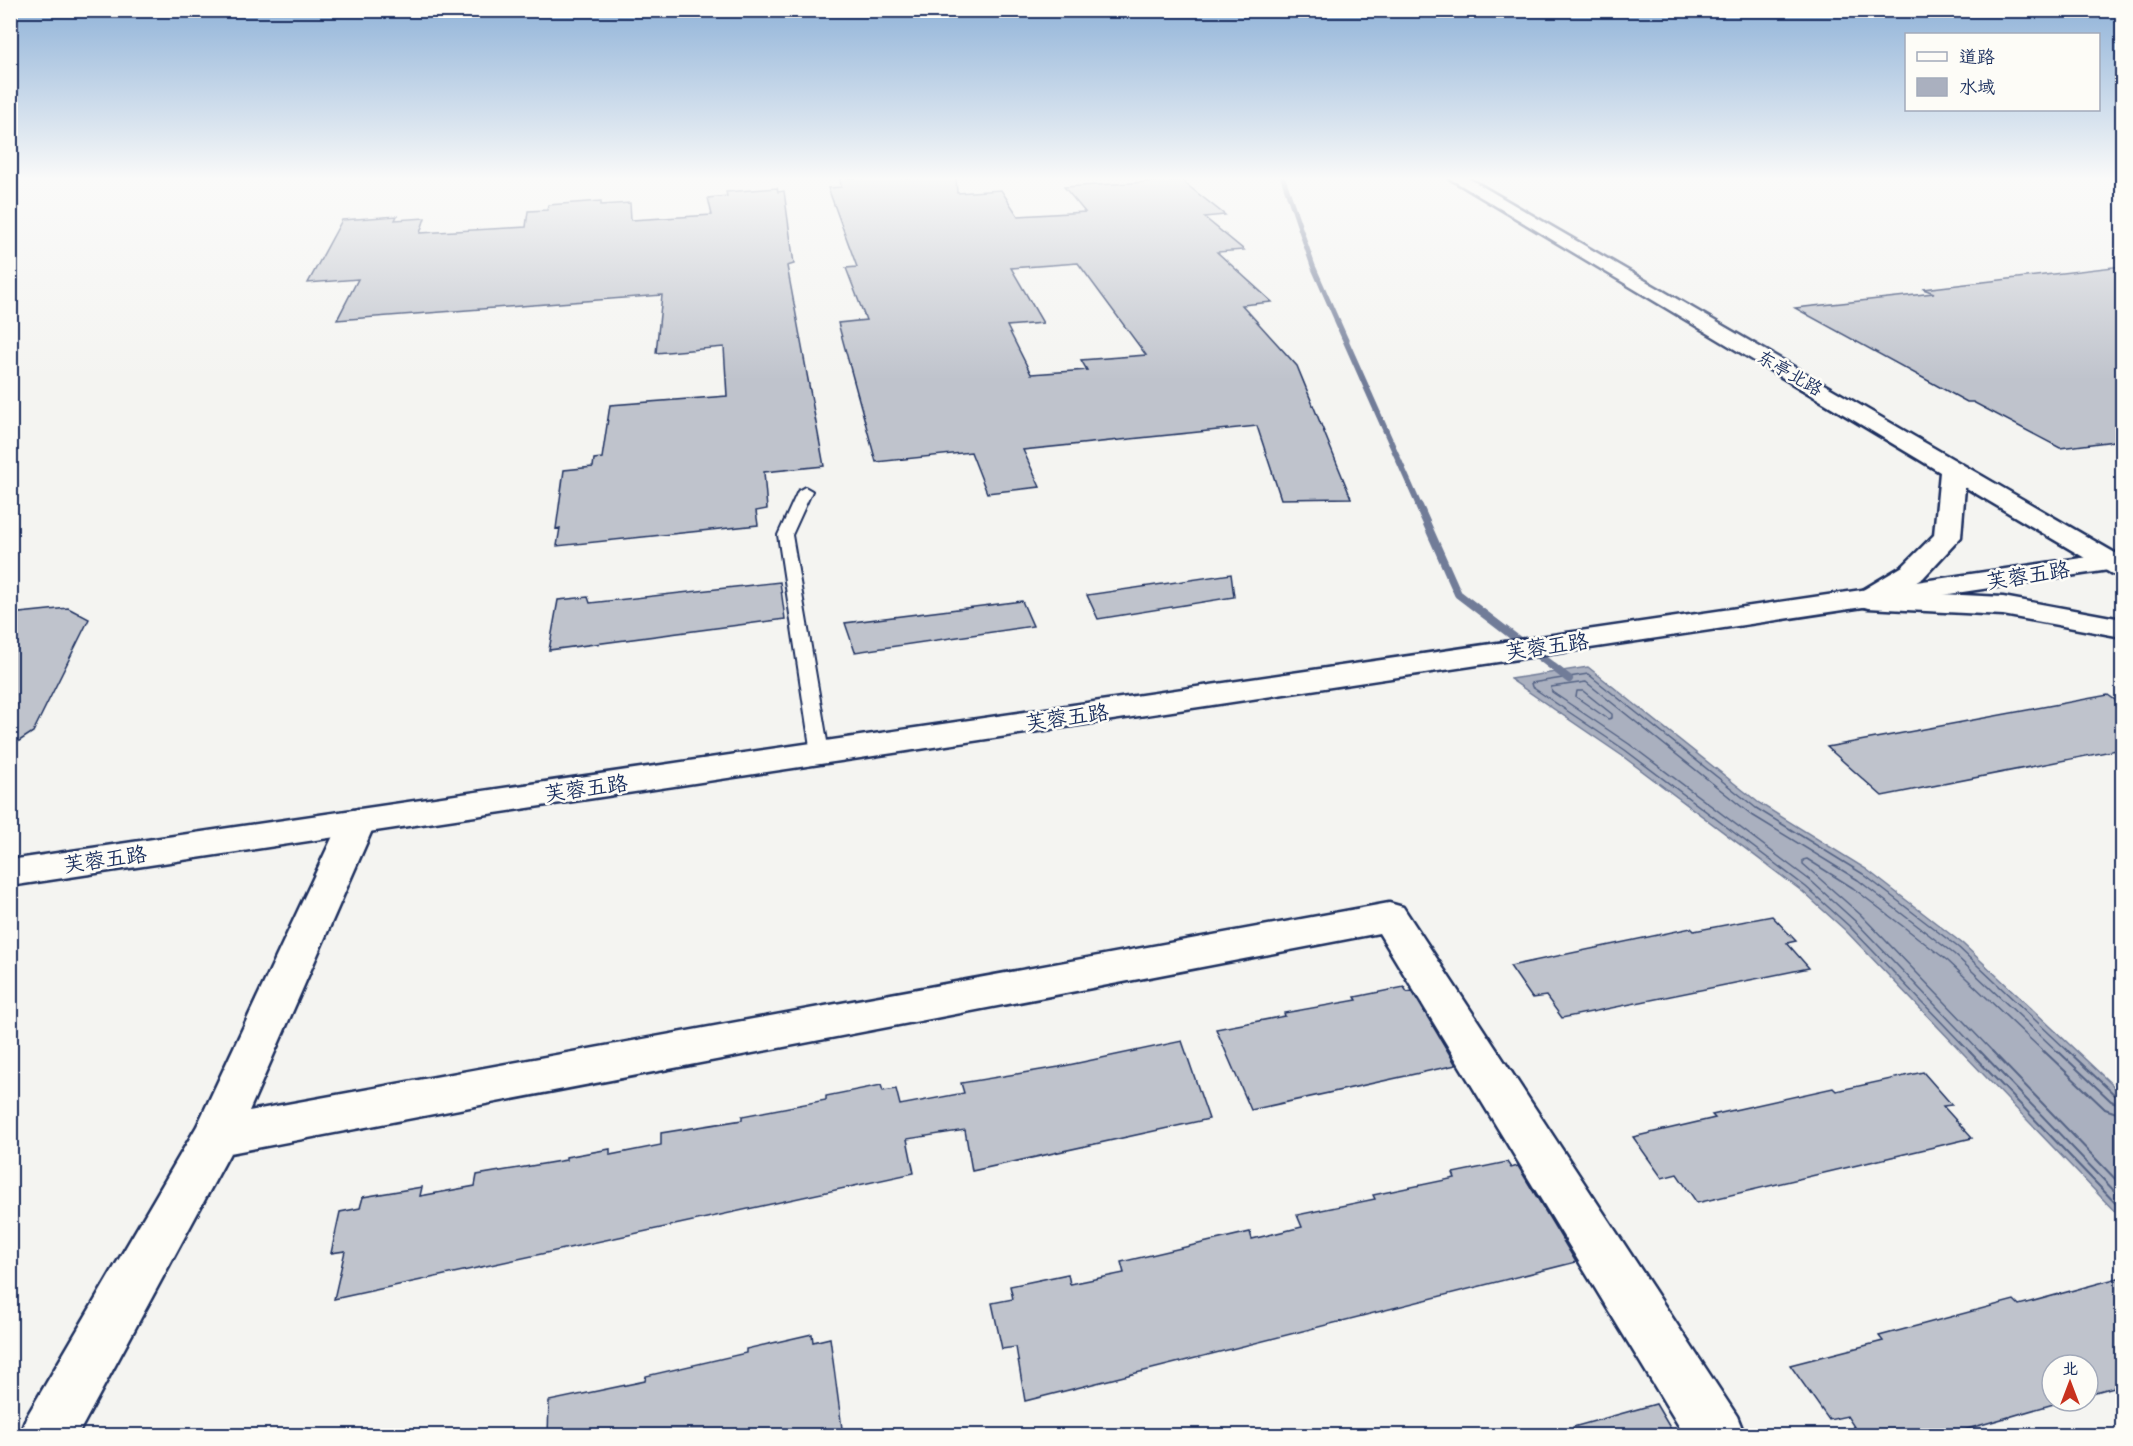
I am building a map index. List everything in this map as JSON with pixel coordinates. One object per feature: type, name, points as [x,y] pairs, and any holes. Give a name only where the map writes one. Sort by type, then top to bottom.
[{"type":"street","name":"东亭北路","points":[[1572,245],[1952,468],[2118,554]]},
{"type":"street","name":"东亭北路","points":[[1600,245],[2073,515]]},
{"type":"street","points":[[1868,599],[1913,572],[1947,537],[1953,484],[1952,468]]},
{"type":"street","name":"芙蓉五路","points":[[10,873],[1868,599],[2118,554]]},
{"type":"street","points":[[1868,599],[2003,606],[2122,628]]},
{"type":"street","points":[[47,1436],[215,1137],[358,821]]},
{"type":"street","points":[[215,1137],[1389,917],[1717,1436]]},
{"type":"lane","points":[[805,491],[785,535],[820,753]]},
{"type":"water","points":[[1588,667],[1759,803],[1866,869],[1963,944],[2122,1094],[2122,1219],[1845,930],[1803,892],[1621,755],[1510,679]]},
{"type":"building","points":[[328,245],[791,245],[794,264],[787,266],[824,466],[764,472],[767,509],[756,511],[758,525],[557,546],[560,528],[556,529],[564,470],[593,467],[594,459],[602,458],[610,405],[727,396],[724,347],[656,353],[662,295],[337,320],[358,279],[308,283]]},
{"type":"building","points":[[849,245],[1239,245],[1244,250],[1217,252],[1272,302],[1242,305],[1297,366],[1351,498],[1281,499],[1257,426],[1023,450],[1040,487],[987,493],[971,452],[876,462],[838,323],[866,320],[846,268],[857,267]],"holes":[[[1078,263],[1146,355],[1081,360],[1087,370],[1031,374],[1007,326],[1043,323],[1011,268]]]},
{"type":"building","points":[[2122,266],[2122,440],[2060,448],[1973,402],[1967,402],[1795,308],[1934,293],[1923,289]]},
{"type":"building","points":[[1231,574],[1234,597],[1098,619],[1087,595]]},
{"type":"building","points":[[780,582],[785,619],[549,650],[558,600],[588,597],[590,603]]},
{"type":"building","points":[[1022,601],[1033,626],[855,652],[845,623]]},
{"type":"building","points":[[68,608],[89,619],[33,732],[10,747],[10,614]]},
{"type":"building","points":[[2108,695],[2122,705],[2122,749],[1882,796],[1827,747]]},
{"type":"building","points":[[1772,916],[1796,941],[1787,943],[1809,968],[1562,1018],[1546,996],[1532,998],[1510,966],[1691,928],[1694,931]]},
{"type":"building","points":[[1404,987],[1407,992],[1412,991],[1456,1065],[1251,1110],[1216,1029],[1285,1016],[1284,1013],[1357,1000],[1355,997]]},
{"type":"building","points":[[1182,1041],[1209,1119],[972,1171],[965,1130],[907,1139],[914,1173],[334,1299],[345,1251],[331,1253],[340,1212],[360,1208],[363,1197],[422,1187],[420,1196],[475,1186],[477,1175],[566,1160],[566,1157],[610,1149],[610,1155],[661,1145],[661,1133],[742,1120],[742,1116],[826,1100],[826,1096],[881,1085],[883,1091],[896,1089],[900,1105],[964,1093],[961,1083],[1059,1067]]},
{"type":"building","points":[[1923,1072],[1952,1105],[1943,1106],[1972,1138],[1697,1203],[1677,1174],[1662,1178],[1633,1137],[1715,1118],[1712,1115],[1833,1088],[1836,1091]]},
{"type":"building","points":[[1507,1162],[1511,1168],[1518,1166],[1576,1262],[1025,1401],[1016,1347],[1002,1349],[992,1303],[1013,1299],[1010,1286],[1068,1274],[1070,1284],[1124,1273],[1121,1262],[1250,1232],[1252,1239],[1302,1227],[1297,1215],[1375,1199],[1373,1195],[1455,1178],[1453,1173]]},
{"type":"building","points":[[2122,1277],[2122,1385],[2100,1391],[2100,1353],[2040,1353],[2040,1408],[1943,1436],[1860,1436],[1847,1416],[1829,1420],[1790,1365],[1883,1341],[1879,1336],[2014,1300],[2019,1305]]},
{"type":"building","points":[[812,1334],[813,1342],[830,1338],[843,1436],[548,1436],[549,1401],[645,1381],[646,1376],[746,1353],[746,1349]]},
{"type":"building","points":[[1656,1404],[1675,1436],[1574,1436],[1573,1427]]},
{"type":"waterway","points":[[1306,245],[1338,323]]},
{"type":"waterway","points":[[1337,321],[1420,508]]},
{"type":"waterway","points":[[1419,506],[1458,594],[1569,679]]}]
